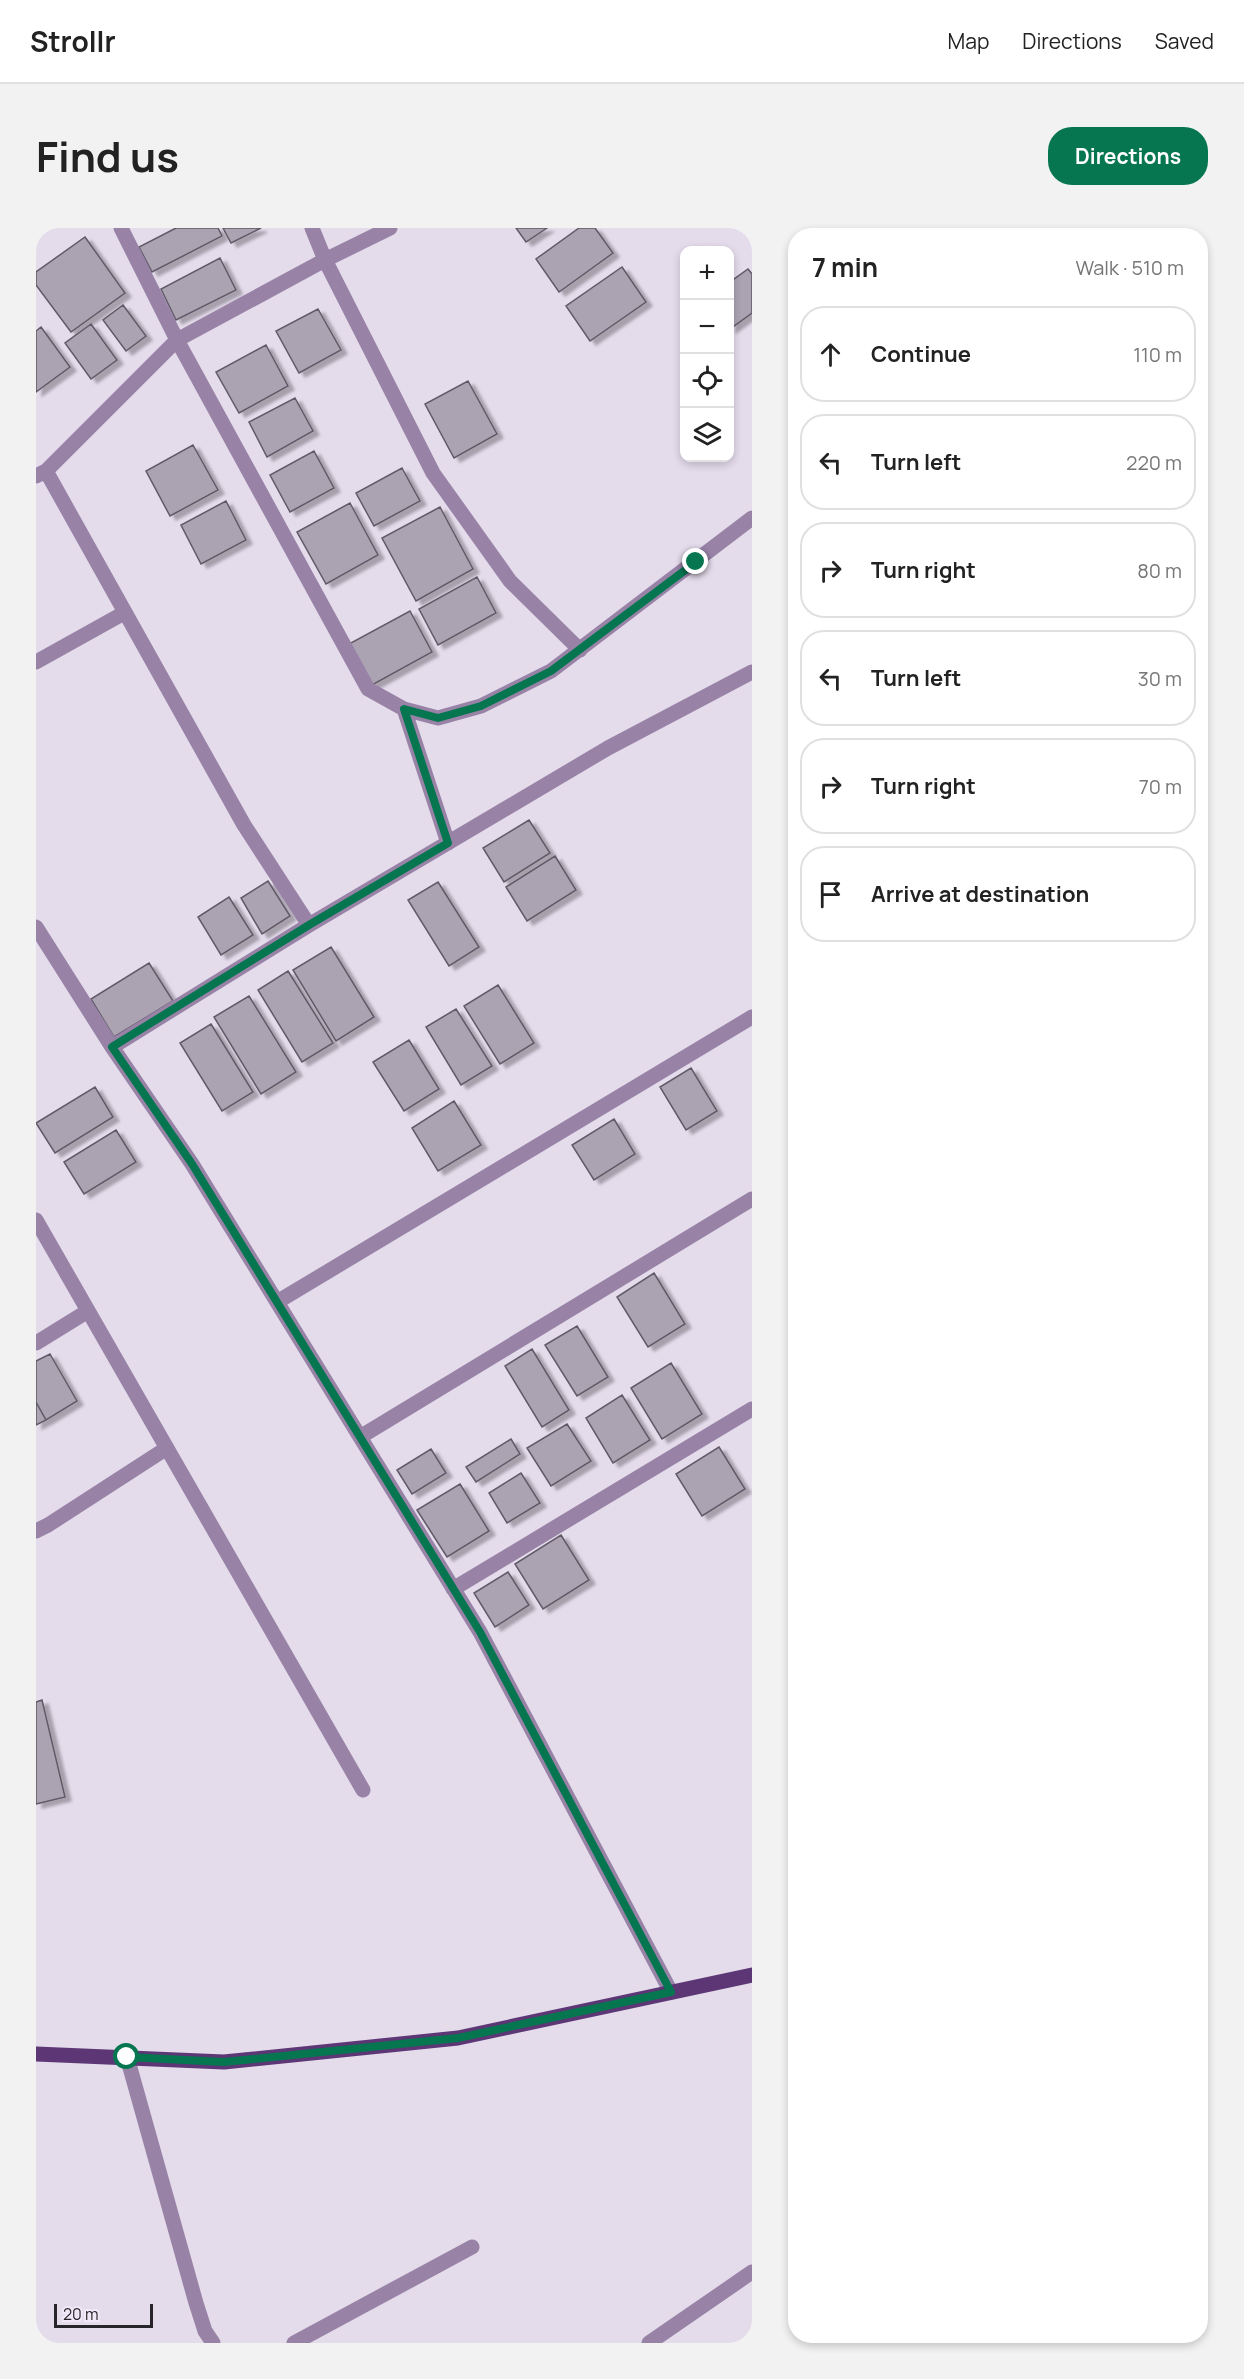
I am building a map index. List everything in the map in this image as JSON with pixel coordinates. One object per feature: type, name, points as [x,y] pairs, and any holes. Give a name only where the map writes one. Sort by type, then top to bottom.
[{"type":"main road","points":[[36,2054],[224,2062],[458,2038],[752,1975]]},
{"type":"street","points":[[121,228],[177,340],[368,689],[404,709],[438,718],[481,706],[551,671],[752,518]]},
{"type":"street","points":[[312,228],[325,260],[433,473],[510,581],[580,650]]},
{"type":"street","points":[[309,925],[244,825],[124,613],[41,474],[177,340],[325,260],[390,228]]},
{"type":"street","points":[[36,662],[124,613]]},
{"type":"street","points":[[112,1047],[309,925],[608,748],[752,672]]},
{"type":"street","points":[[404,709],[448,843]]},
{"type":"street","points":[[36,927],[112,1047],[192,1164],[480,1632],[671,1992]]},
{"type":"street","points":[[277,1302],[752,1017]]},
{"type":"street","points":[[360,1437],[752,1199]]},
{"type":"street","points":[[36,1220],[363,1790]]},
{"type":"street","points":[[36,1343],[88,1311]]},
{"type":"street","points":[[453,1589],[752,1409]]},
{"type":"street","points":[[36,1531],[48,1526],[167,1449]]},
{"type":"street","points":[[127,2057],[196,2303],[205,2331],[213,2343]]},
{"type":"street","points":[[294,2343],[472,2247]]},
{"type":"street","points":[[649,2343],[750,2278]]},
{"type":"building","points":[[176,228],[218,228],[222,236],[152,272],[139,247]]},
{"type":"building","points":[[223,228],[261,228],[231,243]]},
{"type":"building","points":[[516,228],[547,228],[526,242]]},
{"type":"building","points":[[579,228],[595,228],[613,253],[559,292],[536,259]]},
{"type":"building","points":[[85,237],[125,293],[71,332],[36,285],[36,272]]},
{"type":"building","points":[[220,258],[236,290],[176,320],[161,289]]},
{"type":"building","points":[[622,267],[646,302],[590,341],[566,306]]},
{"type":"building","points":[[748,269],[752,274],[752,313],[734,326],[734,300],[734,279]]},
{"type":"building","points":[[123,305],[146,336],[126,351],[103,320]]},
{"type":"building","points":[[318,309],[341,350],[299,373],[276,331]]},
{"type":"building","points":[[91,324],[117,360],[91,379],[65,343]]},
{"type":"building","points":[[41,327],[70,367],[36,392],[36,331]]},
{"type":"building","points":[[266,345],[288,386],[239,413],[216,372]]},
{"type":"building","points":[[468,381],[497,434],[454,458],[425,404]]},
{"type":"building","points":[[295,398],[313,431],[267,457],[249,422]]},
{"type":"building","points":[[193,445],[218,490],[170,516],[146,471]]},
{"type":"building","points":[[314,451],[334,488],[290,512],[270,475]]},
{"type":"building","points":[[402,468],[420,501],[374,526],[356,493]]},
{"type":"building","points":[[226,501],[246,540],[201,564],[181,525]]},
{"type":"building","points":[[350,503],[378,555],[326,584],[297,532]]},
{"type":"building","points":[[440,507],[473,569],[416,601],[382,538]]},
{"type":"building","points":[[477,577],[496,613],[438,645],[419,609]]},
{"type":"building","points":[[410,611],[432,652],[372,685],[349,644]]},
{"type":"building","points":[[529,820],[550,853],[504,882],[483,848]]},
{"type":"building","points":[[555,856],[576,890],[527,921],[506,887]]},
{"type":"building","points":[[268,881],[290,916],[262,934],[241,898]]},
{"type":"building","points":[[438,882],[479,947],[449,966],[408,900]]},
{"type":"building","points":[[229,897],[253,935],[221,955],[198,917]]},
{"type":"building","points":[[331,947],[374,1017],[336,1041],[293,970]]},
{"type":"building","points":[[149,963],[173,1001],[114,1037],[91,999]]},
{"type":"building","points":[[288,971],[333,1043],[302,1062],[258,990]]},
{"type":"building","points":[[498,985],[534,1043],[500,1064],[464,1006]]},
{"type":"building","points":[[249,996],[296,1072],[261,1094],[214,1017]]},
{"type":"building","points":[[456,1009],[492,1066],[461,1085],[426,1027]]},
{"type":"building","points":[[211,1024],[253,1092],[222,1111],[180,1043]]},
{"type":"building","points":[[409,1040],[439,1089],[404,1111],[373,1062]]},
{"type":"building","points":[[691,1068],[717,1111],[686,1130],[660,1087]]},
{"type":"building","points":[[95,1087],[113,1117],[55,1153],[36,1123]]},
{"type":"building","points":[[454,1101],[481,1145],[438,1171],[412,1128]]},
{"type":"building","points":[[614,1119],[635,1154],[594,1180],[572,1145]]},
{"type":"building","points":[[116,1130],[136,1162],[84,1194],[64,1162]]},
{"type":"building","points":[[654,1273],[685,1324],[648,1347],[617,1297]]},
{"type":"building","points":[[577,1326],[608,1377],[577,1396],[545,1345]]},
{"type":"building","points":[[532,1349],[569,1410],[542,1427],[505,1366]]},
{"type":"building","points":[[50,1354],[77,1401],[46,1420],[36,1402],[36,1361]]},
{"type":"building","points":[[671,1363],[702,1414],[662,1439],[631,1388]]},
{"type":"building","points":[[622,1395],[650,1440],[613,1463],[586,1418]]},
{"type":"building","points":[[36,1402],[46,1420],[36,1425]]},
{"type":"building","points":[[567,1424],[591,1461],[551,1486],[527,1448]]},
{"type":"building","points":[[511,1439],[520,1454],[476,1482],[466,1467]]},
{"type":"building","points":[[719,1447],[745,1489],[702,1516],[676,1474]]},
{"type":"building","points":[[431,1449],[446,1473],[412,1494],[397,1470]]},
{"type":"building","points":[[521,1473],[540,1503],[507,1523],[489,1493]]},
{"type":"building","points":[[460,1484],[489,1531],[447,1557],[417,1510]]},
{"type":"building","points":[[561,1535],[589,1580],[543,1609],[515,1564]]},
{"type":"building","points":[[508,1572],[529,1605],[495,1627],[474,1593]]},
{"type":"building","points":[[42,1700],[65,1797],[36,1804],[36,1702]]},
{"type":"route","points":[[127,2057],[224,2062],[458,2038],[671,1992],[480,1632],[192,1164],[112,1047],[309,925],[448,843],[404,709],[438,718],[481,706],[551,671],[696,562]]}]
